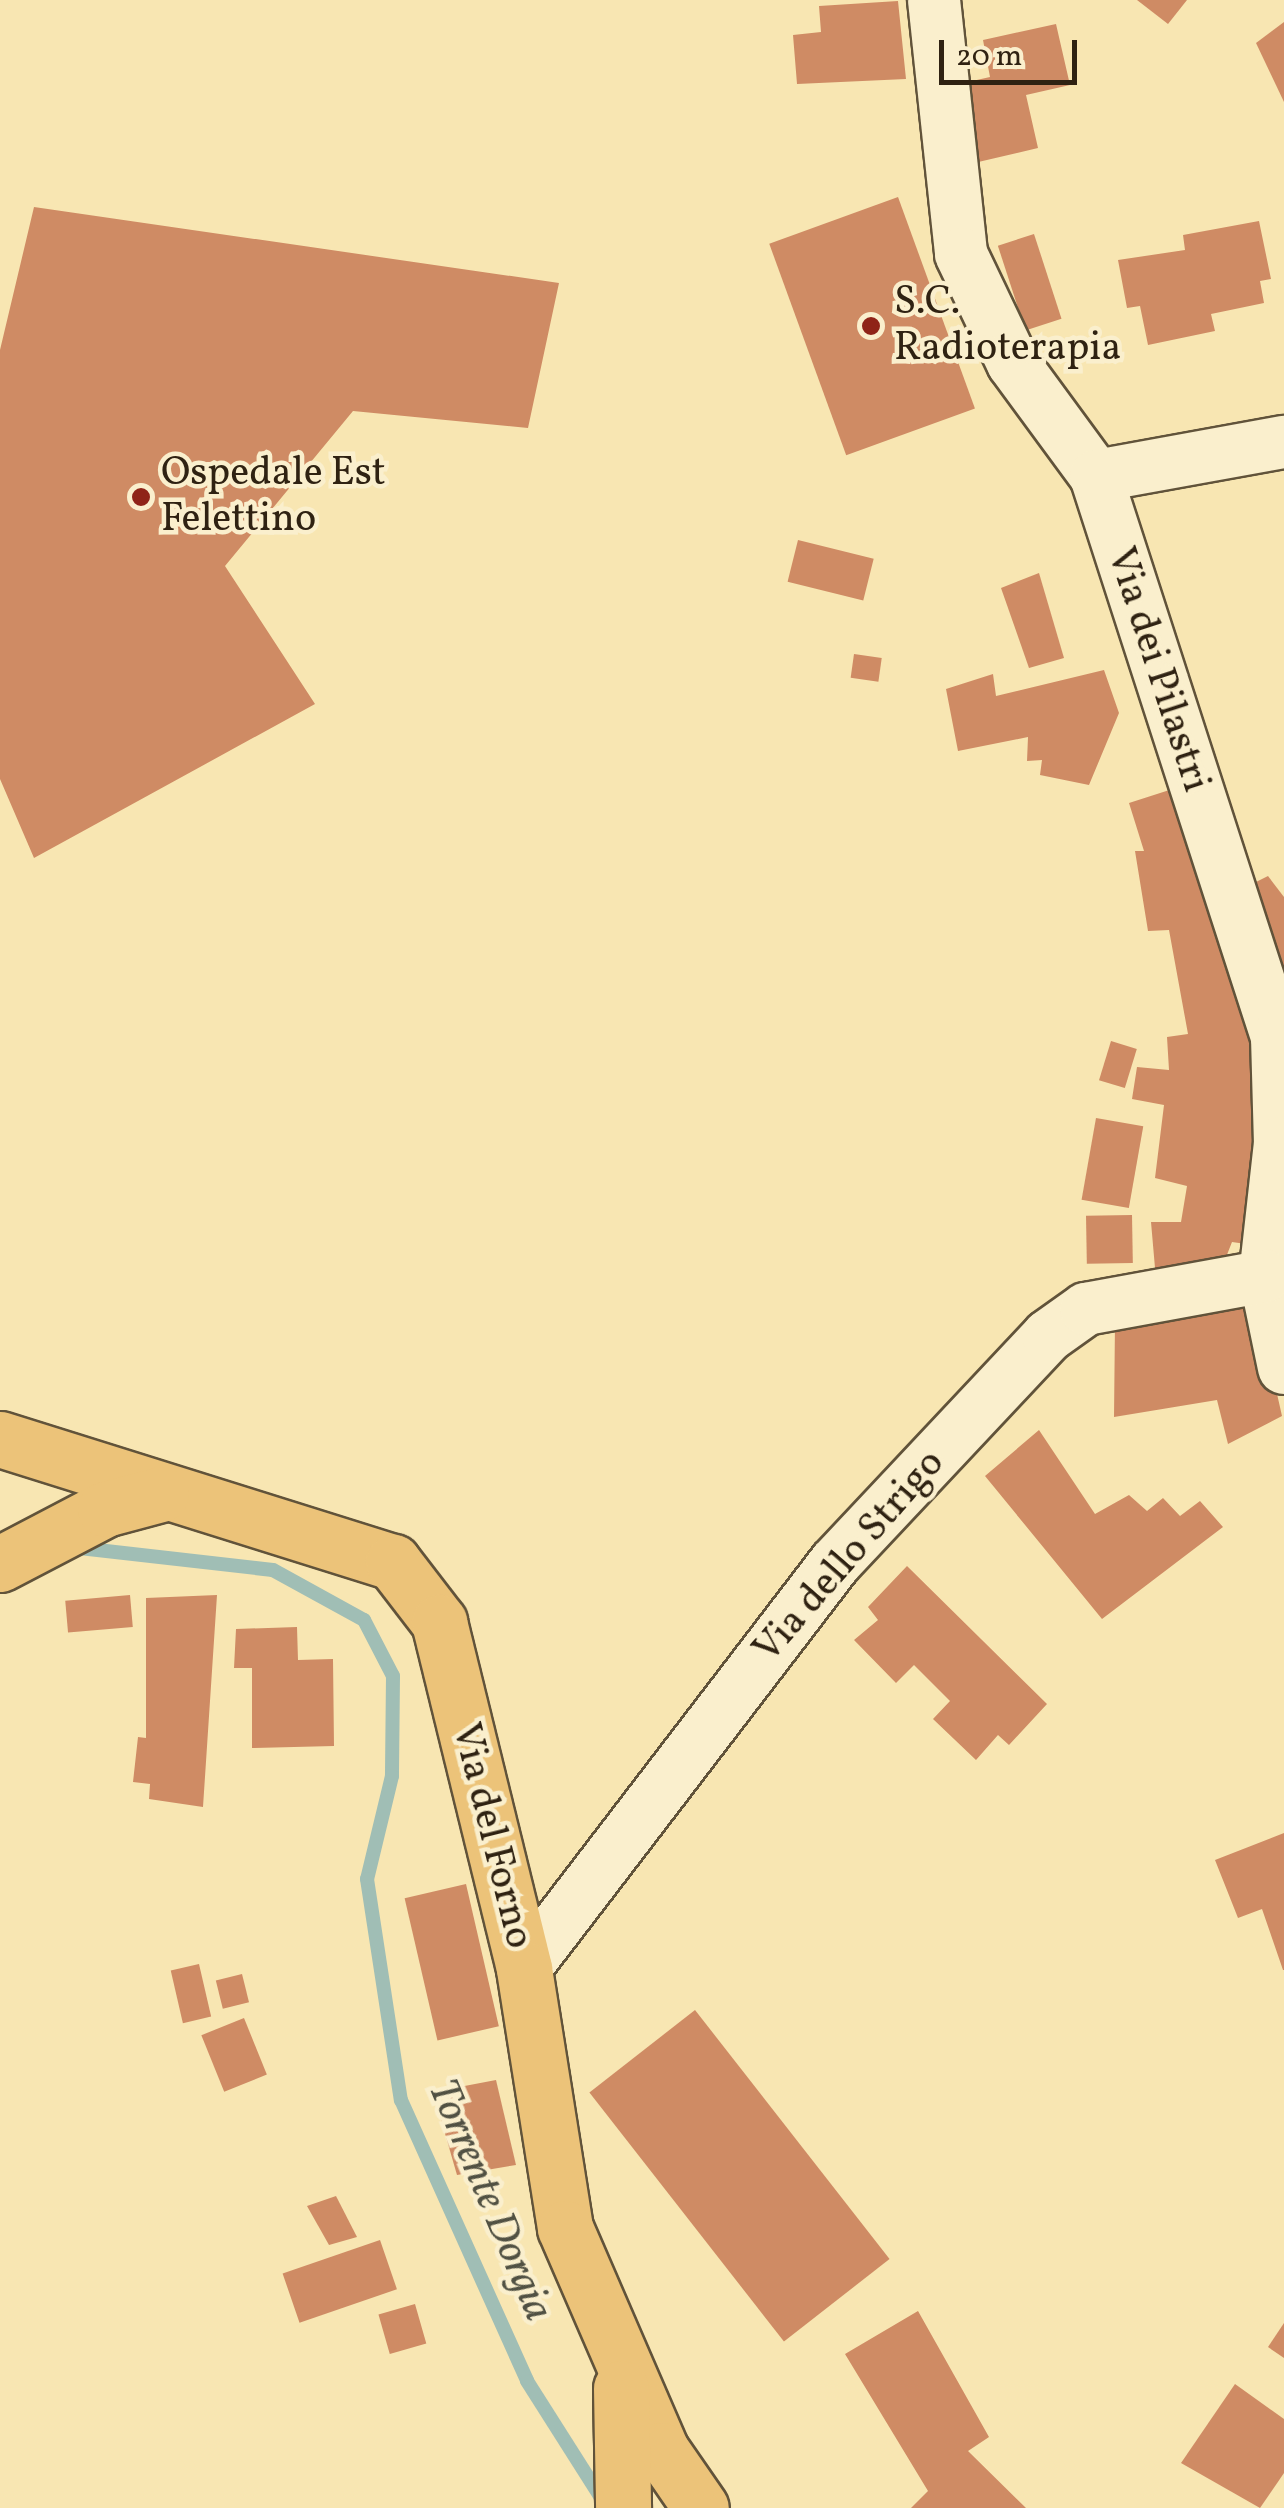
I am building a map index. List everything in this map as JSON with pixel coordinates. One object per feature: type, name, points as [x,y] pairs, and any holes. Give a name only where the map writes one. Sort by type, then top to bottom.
[{"type":"main road","name":"Via del Forno","points":[[0,1439],[161,1494],[317,1532],[393,1562],[439,1622],[524,1969],[565,2228],[661,2450],[701,2508]]},
{"type":"main road","name":"Via del Forno","points":[[0,1564],[104,1509],[161,1494]]},
{"type":"main road","name":"Via del Forno","points":[[620,2356],[623,2497]]},
{"type":"street","name":"Via dei Pilastri","points":[[934,0],[961,254],[1012,363],[1096,476],[1280,1026],[1280,1143],[1265,1276],[1284,1368]]},
{"type":"street","points":[[1096,476],[1284,442]]},
{"type":"street","name":"Via dello Strigo","points":[[524,1969],[835,1562],[1048,1336],[1086,1309],[1265,1276]]},
{"type":"building","points":[[1137,0],[1187,0],[1168,24]]},
{"type":"building","points":[[898,1],[906,79],[797,84],[793,35],[821,32],[819,6]]},
{"type":"building","points":[[1284,22],[1284,102],[1256,43]]},
{"type":"building","points":[[1056,24],[1070,85],[1026,95],[1038,148],[974,163],[959,84],[990,77],[983,40]]},
{"type":"building","name":"S.C. Radioterapia","points":[[898,197],[975,408],[846,455],[769,244]]},
{"type":"building","name":"Ospedale Est Felettino","points":[[34,207],[559,283],[528,428],[353,411],[225,566],[315,704],[34,858],[0,779],[0,350]]},
{"type":"building","points":[[1259,221],[1271,279],[1260,281],[1264,303],[1211,314],[1215,331],[1148,345],[1140,306],[1127,308],[1118,260],[1185,250],[1183,235]]},
{"type":"building","points":[[1034,234],[1062,319],[1025,330],[998,246]]},
{"type":"building","points":[[798,540],[874,559],[863,601],[788,582]]},
{"type":"building","points":[[1039,573],[1064,658],[1029,668],[1001,588]]},
{"type":"building","points":[[854,654],[882,658],[878,682],[851,678]]},
{"type":"building","points":[[1104,670],[1119,713],[1089,785],[1040,775],[1042,760],[1027,761],[1028,737],[958,751],[946,689],[993,674],[996,696]]},
{"type":"building","points":[[1185,785],[1272,1075],[1246,1244],[1232,1242],[1219,1275],[1155,1268],[1151,1222],[1181,1222],[1187,1186],[1155,1178],[1164,1105],[1132,1099],[1137,1067],[1169,1070],[1167,1037],[1188,1034],[1169,930],[1148,931],[1135,851],[1144,851],[1129,803]]},
{"type":"building","points":[[1268,876],[1284,897],[1284,972],[1267,979],[1242,889]]},
{"type":"building","points":[[1111,1041],[1137,1049],[1125,1088],[1099,1080]]},
{"type":"building","points":[[1096,1118],[1143,1126],[1129,1208],[1082,1200]]},
{"type":"building","points":[[1132,1215],[1133,1263],[1087,1264],[1086,1216]]},
{"type":"building","points":[[1255,1296],[1282,1416],[1228,1444],[1217,1400],[1114,1417],[1115,1322]]},
{"type":"building","points":[[1039,1430],[1095,1514],[1129,1495],[1147,1511],[1163,1498],[1180,1516],[1200,1501],[1223,1527],[1102,1619],[985,1476]]},
{"type":"building","points":[[907,1566],[1047,1704],[1009,1745],[998,1735],[976,1760],[933,1719],[950,1701],[914,1665],[896,1683],[854,1640],[878,1620],[868,1607]]},
{"type":"building","points":[[130,1595],[133,1627],[68,1633],[65,1601]]},
{"type":"building","points":[[217,1595],[203,1807],[149,1799],[150,1784],[133,1782],[138,1737],[146,1738],[146,1598]]},
{"type":"building","points":[[297,1627],[298,1660],[333,1659],[334,1746],[252,1748],[252,1668],[234,1668],[236,1629]]},
{"type":"building","points":[[1284,1833],[1283,1970],[1262,1909],[1238,1918],[1215,1860]]},
{"type":"building","points":[[466,1884],[499,2026],[437,2040],[405,1898]]},
{"type":"building","points":[[199,1964],[211,2017],[183,2023],[171,1971]]},
{"type":"building","points":[[242,1974],[249,2002],[223,2009],[216,1981]]},
{"type":"building","points":[[695,2010],[890,2259],[784,2342],[589,2092]]},
{"type":"building","points":[[244,2018],[267,2075],[224,2092],[201,2035]]},
{"type":"building","points":[[496,2080],[516,2165],[457,2175],[433,2092]]},
{"type":"building","points":[[336,2196],[357,2237],[329,2245],[307,2206]]},
{"type":"building","points":[[380,2240],[397,2289],[300,2323],[283,2274]]},
{"type":"building","points":[[415,2304],[426,2343],[390,2354],[378,2314]]},
{"type":"building","points":[[918,2311],[989,2437],[968,2451],[1026,2508],[911,2508],[928,2491],[845,2354]]},
{"type":"building","points":[[1284,2323],[1284,2358],[1268,2347]]},
{"type":"building","points":[[1235,2384],[1284,2419],[1284,2473],[1260,2508],[1181,2463]]},
{"type":"waterway","name":"Torrente Dorgia","points":[[71,1547],[273,1570],[364,1620],[393,1676],[392,1776],[367,1879],[401,2100],[527,2381],[605,2504]]},
{"type":"place","name":"S.C. Radioterapia","points":[[871,326]]},
{"type":"place","name":"Ospedale Est Felettino","points":[[141,497]]}]
